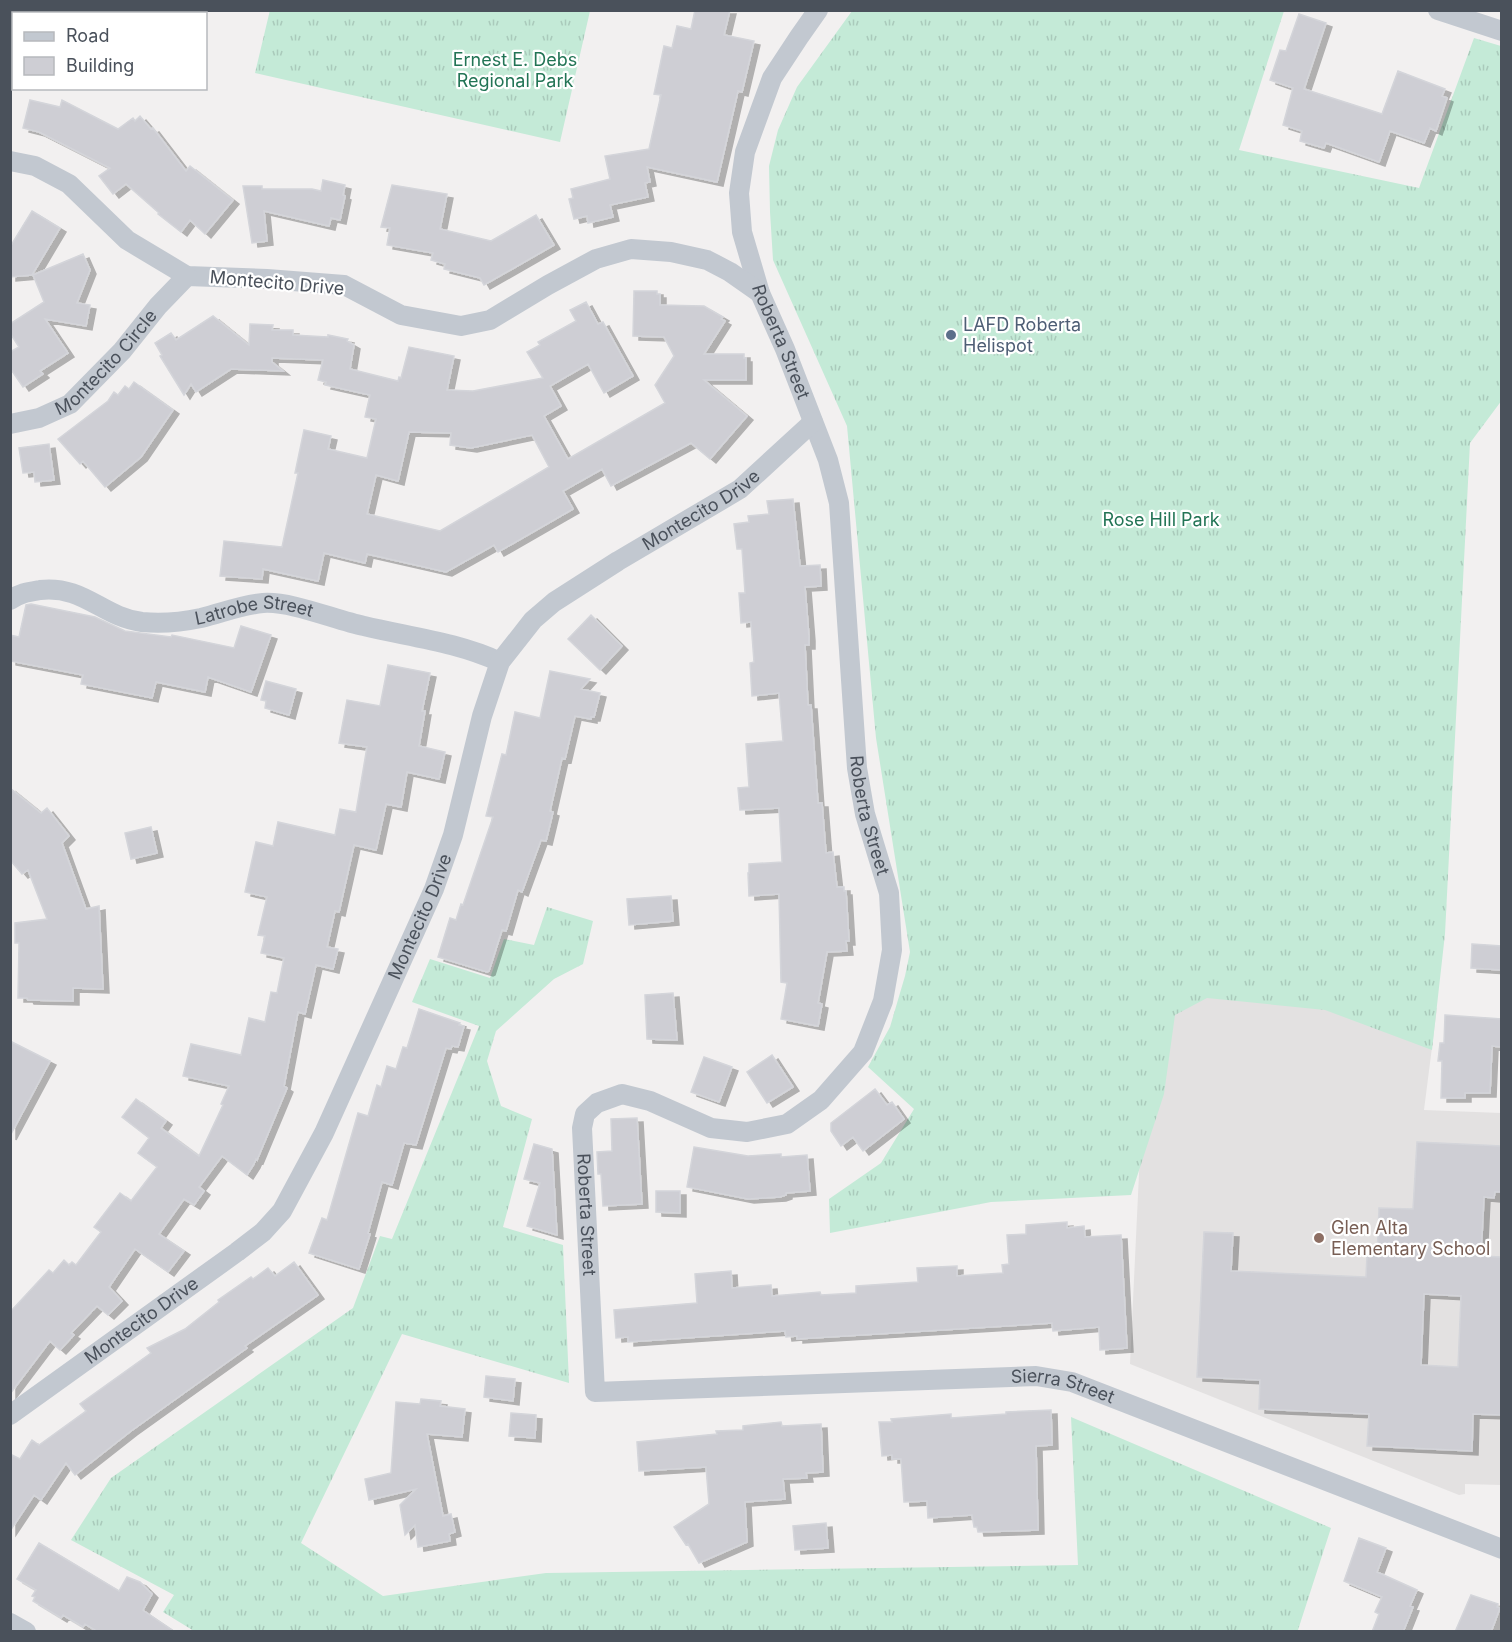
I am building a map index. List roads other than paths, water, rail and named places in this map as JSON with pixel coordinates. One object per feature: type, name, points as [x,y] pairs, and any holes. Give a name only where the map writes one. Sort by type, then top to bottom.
[{"type":"street","name":"Roberta Street","points":[[595,1392],[582,1128],[585,1114],[597,1103],[621,1094],[650,1101],[711,1128],[747,1132],[787,1124],[821,1100],[863,1052],[883,1001],[892,950],[889,893],[865,814],[858,768],[839,503],[828,460],[785,349],[760,293],[742,232],[739,193],[745,152],[772,78],[818,10]]},
{"type":"street","points":[[1438,10],[1502,32]]},
{"type":"street","name":"Montecito Drive","points":[[10,161],[35,166],[69,184],[127,240],[188,276],[344,285],[401,315],[461,326],[490,320],[596,259],[631,249],[671,252],[707,260],[730,272],[760,293]]},
{"type":"street","name":"Montecito Circle","points":[[10,424],[39,418],[69,404],[122,351],[158,306],[188,276]]},
{"type":"street","name":"Montecito Drive","points":[[10,1415],[237,1252],[263,1232],[282,1210],[324,1133],[434,889],[453,835],[482,717],[500,662],[533,620],[554,602],[618,561],[740,489],[813,422]]},
{"type":"street","name":"Latrobe Street","points":[[10,600],[20,593],[55,589],[77,594],[107,611],[140,621],[168,622],[201,618],[238,606],[266,603],[433,640],[478,652],[500,662]]},
{"type":"street","name":"Sierra Street","points":[[595,1392],[1036,1376],[1072,1382],[1502,1549]]},
{"type":"street","points":[[10,1623],[26,1632]]},
{"type":"place","name":"LAFD Roberta Helispot","points":[[951,335]]},
{"type":"place","name":"Glen Alta Elementary School","points":[[1319,1238]]},
{"type":"park label","name":"Ernest E. Debs Regional Park","points":[[515,70]]},
{"type":"park label","name":"Rose Hill Park","points":[[1161,520]]}]
